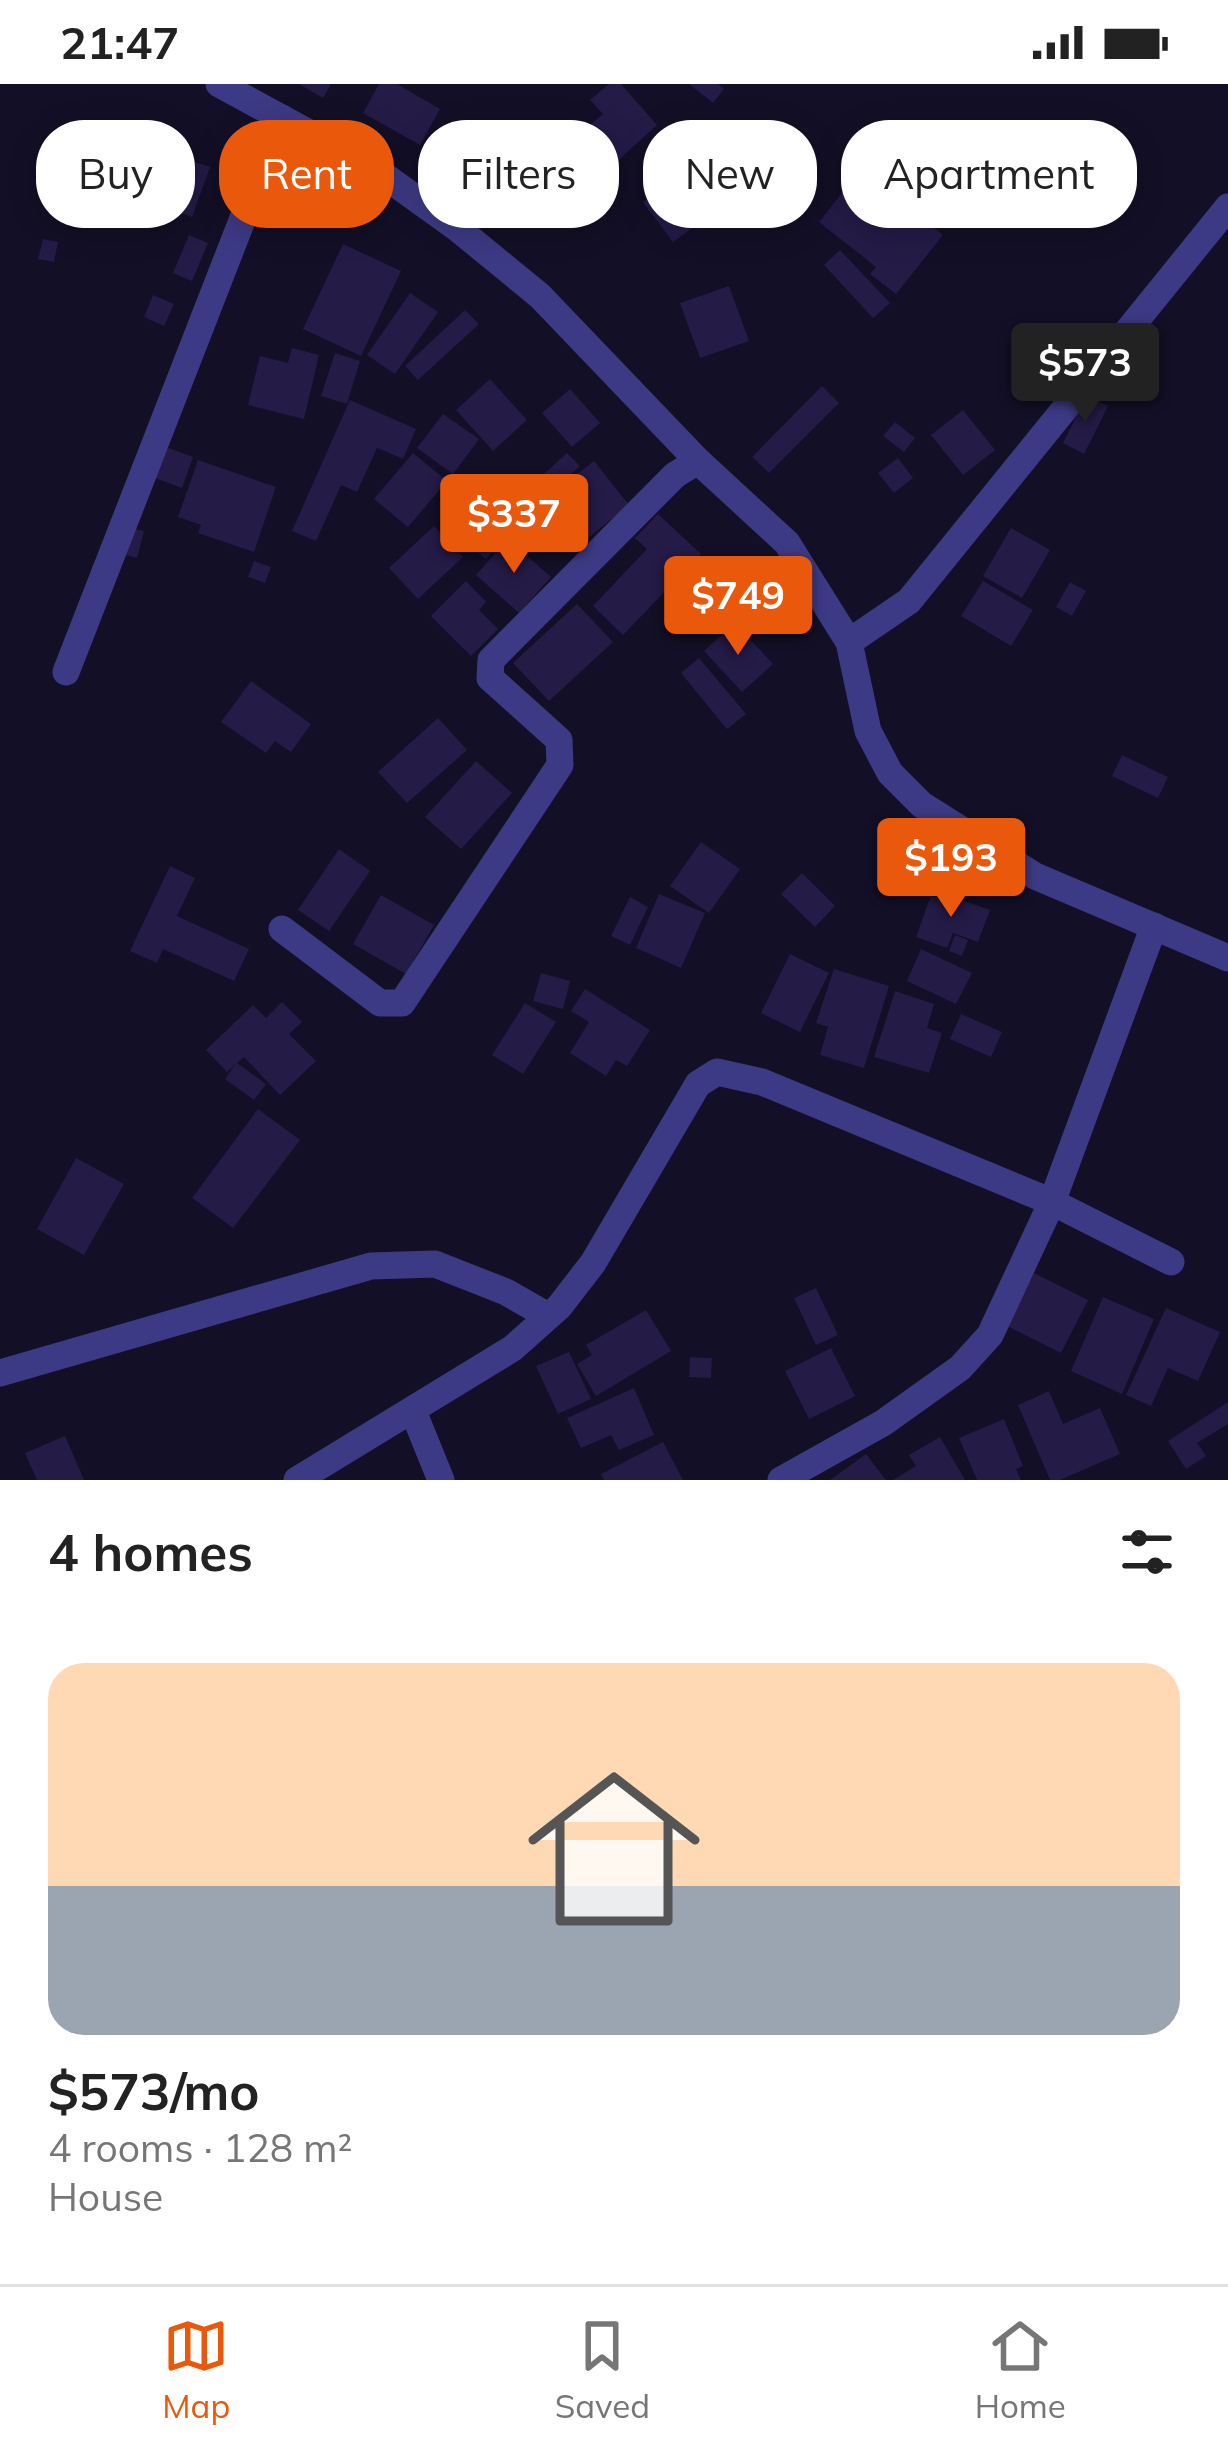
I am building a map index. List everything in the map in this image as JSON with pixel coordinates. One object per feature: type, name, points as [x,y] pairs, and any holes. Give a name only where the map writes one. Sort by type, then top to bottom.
[{"type":"street","points":[[219,84],[372,166],[526,285],[787,543],[849,642],[868,730],[890,773],[922,805],[1035,876],[1228,958]]},
{"type":"street","points":[[66,672],[282,118]]},
{"type":"street","points":[[849,642],[909,601],[1228,207]]},
{"type":"street","points":[[282,929],[380,1003],[402,1003],[560,765],[559,740],[490,678],[491,660],[675,475],[698,460]]},
{"type":"street","points":[[781,1480],[883,1423],[960,1368],[990,1335],[1052,1202],[1154,926]]},
{"type":"street","points":[[297,1480],[513,1348],[548,1316],[593,1263],[698,1084],[717,1072],[762,1082],[1052,1202],[1171,1262]]},
{"type":"street","points":[[0,1372],[371,1266],[435,1264],[506,1292],[548,1316]]},
{"type":"street","points":[[413,1411],[441,1480]]},
{"type":"building","points":[[299,84],[331,84],[323,98]]},
{"type":"building","points":[[379,84],[397,84],[440,109],[434,120],[418,120],[418,144],[394,130],[394,120],[375,120],[363,113]]},
{"type":"building","points":[[609,84],[621,84],[653,120],[643,120],[643,138],[619,160],[619,120],[596,120],[603,114],[590,100]]},
{"type":"building","points":[[689,84],[718,84],[724,89],[713,103]]},
{"type":"building","points":[[195,162],[210,167],[195,209]]},
{"type":"building","points":[[841,194],[841,228],[934,228],[943,235],[896,294],[870,274],[876,267],[819,222]]},
{"type":"building","points":[[662,228],[692,228],[673,242]]},
{"type":"building","points":[[189,235],[208,243],[192,281],[173,273]]},
{"type":"building","points":[[43,239],[58,242],[54,262],[38,259]]},
{"type":"building","points":[[343,244],[401,271],[361,356],[303,329]]},
{"type":"building","points":[[840,250],[890,303],[873,318],[824,265]]},
{"type":"building","points":[[729,286],[749,341],[700,358],[680,303]]},
{"type":"building","points":[[410,293],[438,312],[395,374],[367,355]]},
{"type":"building","points":[[153,295],[174,304],[164,326],[144,317]]},
{"type":"building","points":[[465,310],[479,324],[418,380],[405,366]]},
{"type":"building","points":[[292,348],[319,355],[304,419],[248,405],[260,356],[288,363]]},
{"type":"building","points":[[335,353],[360,361],[347,404],[321,396]]},
{"type":"building","points":[[490,379],[527,420],[493,451],[456,410]]},
{"type":"building","points":[[822,386],[839,403],[769,473],[752,457]]},
{"type":"building","points":[[570,389],[600,423],[572,447],[542,413]]},
{"type":"building","points":[[1087,396],[1108,406],[1084,454],[1063,443]]},
{"type":"building","points":[[350,400],[416,429],[403,459],[377,448],[357,492],[341,485],[316,541],[292,531]]},
{"type":"building","points":[[963,410],[995,450],[963,475],[931,435]]},
{"type":"building","points":[[443,414],[479,439],[453,474],[417,448]]},
{"type":"building","points":[[895,422],[915,438],[904,452],[883,436]]},
{"type":"building","points":[[166,447],[193,457],[182,488],[155,478]]},
{"type":"building","points":[[413,453],[447,481],[408,527],[374,499]]},
{"type":"building","points":[[567,453],[580,466],[538,504],[525,491]]},
{"type":"building","points":[[898,458],[913,478],[894,493],[878,473]]},
{"type":"building","points":[[198,460],[276,487],[254,552],[198,533],[201,525],[178,517]]},
{"type":"building","points":[[594,461],[629,505],[582,543],[565,521],[554,529],[536,506]]},
{"type":"building","points":[[475,503],[509,533],[486,559],[452,530]]},
{"type":"building","points":[[658,514],[701,554],[623,635],[593,606],[647,549],[635,538]]},
{"type":"building","points":[[434,526],[463,557],[418,599],[389,568]]},
{"type":"building","points":[[127,527],[144,531],[137,558],[121,554]]},
{"type":"building","points":[[1011,528],[1050,550],[1022,598],[983,576]]},
{"type":"building","points":[[508,539],[551,577],[519,613],[476,575]]},
{"type":"building","points":[[254,561],[271,567],[265,583],[248,577]]},
{"type":"building","points":[[466,581],[486,602],[479,610],[498,629],[471,656],[431,616]]},
{"type":"building","points":[[983,581],[1033,610],[1011,646],[961,616]]},
{"type":"building","points":[[1070,582],[1086,591],[1072,616],[1056,607]]},
{"type":"building","points":[[577,604],[613,642],[549,701],[513,663]]},
{"type":"building","points":[[735,623],[773,664],[742,692],[704,651]]},
{"type":"building","points":[[699,658],[746,714],[727,729],[681,673]]},
{"type":"building","points":[[251,681],[311,724],[291,752],[275,741],[266,753],[221,722]]},
{"type":"building","points":[[438,718],[467,750],[407,803],[378,772]]},
{"type":"building","points":[[1122,755],[1168,777],[1158,798],[1112,776]]},
{"type":"building","points":[[476,761],[512,793],[461,849],[425,817]]},
{"type":"building","points":[[701,842],[740,869],[709,913],[670,886]]},
{"type":"building","points":[[339,849],[370,871],[329,931],[298,910]]},
{"type":"building","points":[[170,866],[195,878],[177,916],[249,949],[234,981],[163,949],[157,963],[130,951]]},
{"type":"building","points":[[802,873],[835,906],[815,927],[781,894]]},
{"type":"building","points":[[933,890],[990,910],[978,942],[953,933],[947,948],[916,937]]},
{"type":"building","points":[[659,894],[705,913],[681,968],[636,948]]},
{"type":"building","points":[[381,895],[434,925],[406,974],[353,944]]},
{"type":"building","points":[[630,897],[648,907],[630,945],[611,936]]},
{"type":"building","points":[[955,935],[968,940],[962,956],[949,951]]},
{"type":"building","points":[[921,949],[972,973],[956,1004],[907,981]]},
{"type":"building","points":[[790,954],[829,973],[800,1032],[761,1013]]},
{"type":"building","points":[[834,969],[889,986],[864,1068],[820,1055],[828,1027],[816,1023]]},
{"type":"building","points":[[541,973],[570,981],[563,1009],[533,1001]]},
{"type":"building","points":[[585,989],[650,1030],[627,1066],[616,1060],[606,1076],[570,1053],[589,1022],[571,1011]]},
{"type":"building","points":[[895,991],[934,1004],[927,1028],[942,1033],[929,1073],[874,1057]]},
{"type":"building","points":[[282,1002],[302,1022],[289,1034],[316,1061],[280,1095],[244,1057],[237,1063],[266,1084],[254,1100],[225,1079],[236,1063],[227,1072],[206,1050],[253,1005],[266,1018]]},
{"type":"building","points":[[525,1003],[556,1022],[523,1074],[492,1055]]},
{"type":"building","points":[[961,1014],[1002,1032],[991,1057],[950,1039]]},
{"type":"building","points":[[258,1109],[300,1140],[233,1228],[192,1198]]},
{"type":"building","points":[[76,1158],[124,1184],[84,1255],[37,1229]]},
{"type":"building","points":[[1034,1273],[1088,1300],[1061,1353],[1007,1326]]},
{"type":"building","points":[[816,1288],[838,1335],[816,1345],[794,1298]]},
{"type":"building","points":[[1103,1297],[1154,1319],[1122,1394],[1071,1371]]},
{"type":"building","points":[[1166,1308],[1220,1332],[1198,1381],[1168,1368],[1151,1406],[1126,1395]]},
{"type":"building","points":[[646,1310],[671,1351],[596,1396],[577,1364],[592,1355],[586,1345]]},
{"type":"building","points":[[831,1348],[855,1396],[809,1419],[785,1371]]},
{"type":"building","points":[[569,1352],[591,1399],[558,1414],[536,1366]]},
{"type":"building","points":[[690,1357],[712,1358],[711,1378],[689,1377]]},
{"type":"building","points":[[634,1388],[654,1435],[619,1450],[611,1435],[581,1448],[567,1418]]},
{"type":"building","points":[[1049,1391],[1063,1424],[1100,1408],[1120,1454],[1050,1480],[1018,1405]]},
{"type":"building","points":[[1228,1402],[1228,1424],[1197,1443],[1206,1456],[1186,1469],[1168,1441]]},
{"type":"building","points":[[1004,1419],[1023,1466],[1016,1469],[1021,1480],[977,1480],[959,1438]]},
{"type":"building","points":[[65,1436],[84,1480],[37,1480],[25,1453]]},
{"type":"building","points":[[940,1437],[965,1480],[893,1480],[916,1466],[909,1455]]},
{"type":"building","points":[[663,1442],[683,1480],[604,1480],[601,1474]]},
{"type":"building","points":[[866,1454],[886,1480],[830,1480]]}]
